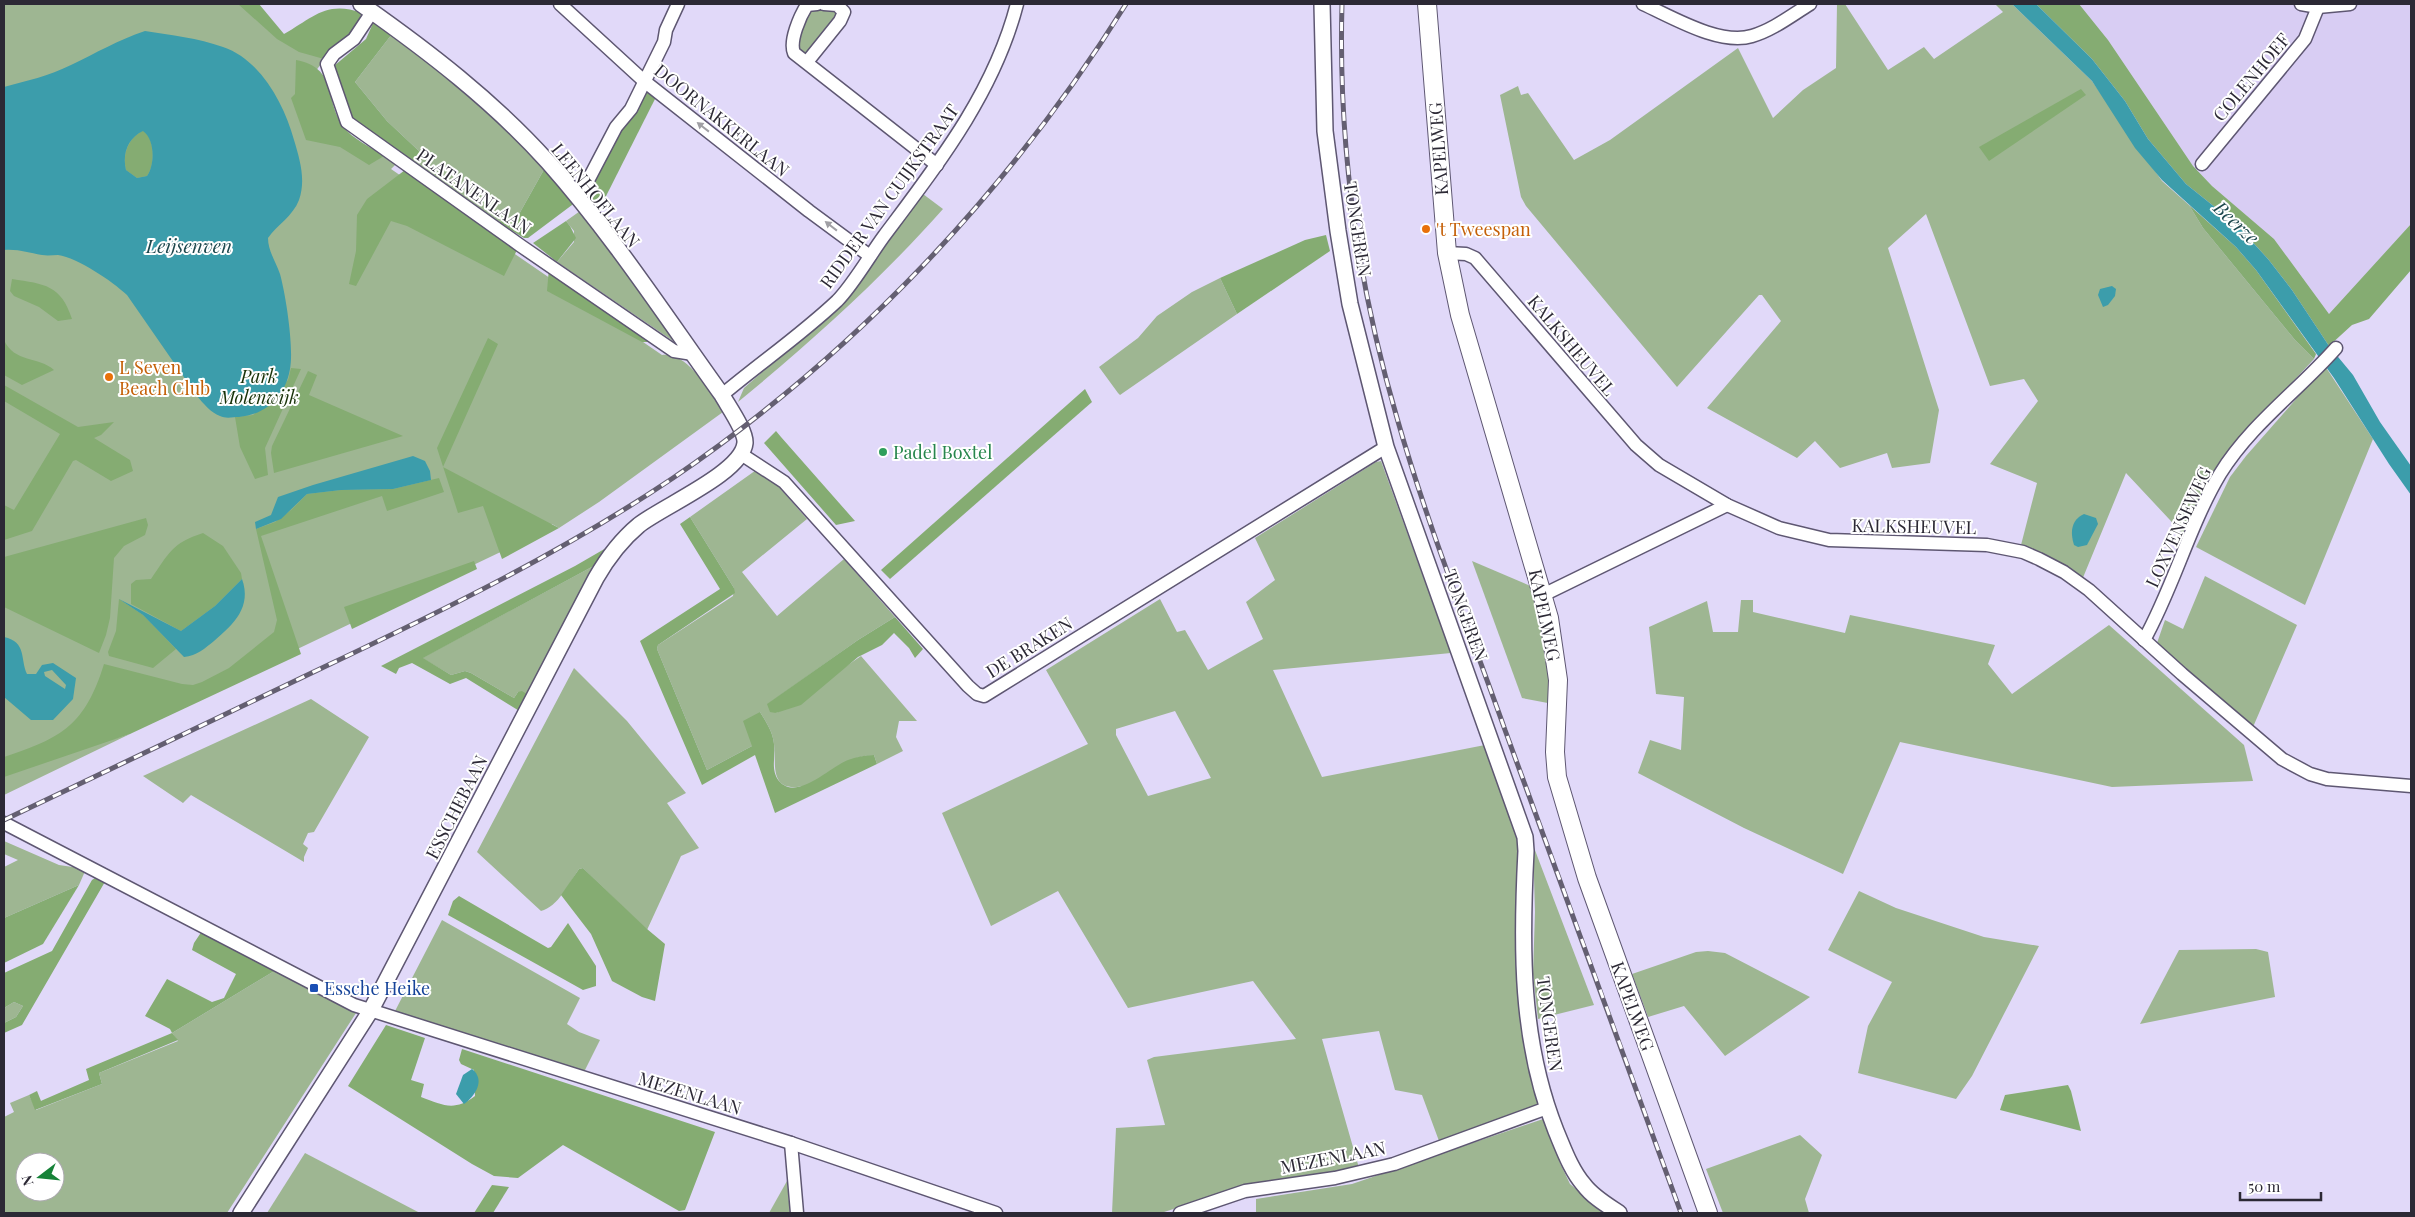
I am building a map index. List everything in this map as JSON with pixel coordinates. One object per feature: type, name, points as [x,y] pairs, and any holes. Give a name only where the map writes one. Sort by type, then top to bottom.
[{"type":"main road","name":"KAPELWEG","points":[[1427,4],[1447,253],[1460,316],[1549,618],[1558,680],[1555,752],[1561,792],[1587,878],[1708,1213]]},
{"type":"street","name":"DOORNAKKERLAAN","points":[[560,4],[644,81],[809,212],[870,256]]},
{"type":"street","points":[[577,196],[583,190],[616,127],[631,109],[664,42],[666,30],[678,4]]},
{"type":"street","points":[[818,4],[807,5],[793,42],[794,52],[937,165]]},
{"type":"street","points":[[807,62],[840,21],[844,12],[837,5],[824,4]]},
{"type":"street","name":"RIDDER VAN CUIJKSTRAAT","points":[[722,395],[838,299],[937,165],[974,109],[992,77],[1007,41],[1017,4]]},
{"type":"street","name":"TONGEREN","points":[[1322,4],[1325,131],[1350,304],[1386,446],[1525,837],[1522,960],[1526,1010],[1536,1068],[1547,1108],[1575,1173],[1584,1186],[1620,1213]]},
{"type":"street","points":[[1643,4],[1715,34],[1740,38],[1760,33],[1810,4]]},
{"type":"street","points":[[2301,4],[2318,8],[2350,4]]},
{"type":"street","name":"LEENHOFLAAN","points":[[367,8],[447,67],[496,109],[577,196],[722,395],[745,438],[741,454]]},
{"type":"street","name":"PLATANENLAAN","points":[[367,8],[354,39],[334,54],[327,64],[347,122],[521,246],[674,351],[693,354]]},
{"type":"street","name":"COLENHOEF","points":[[2202,164],[2305,39],[2318,8]]},
{"type":"street","name":"KALKSHEUVEL","points":[[1447,253],[1466,254],[1475,258],[1647,457],[1727,505],[1779,528],[1829,540],[1987,545],[2023,552],[2064,572],[2089,590],[2268,750],[2299,769],[2327,779],[2345,782],[2411,786]]},
{"type":"street","name":"LOXVENSEWEG","points":[[2144,640],[2158,614],[2195,524],[2220,474],[2256,426],[2335,349]]},
{"type":"street","name":"DE BRAKEN","points":[[741,454],[784,482],[968,686],[977,694],[984,696],[1386,446]]},
{"type":"street","name":"ESSCHEBAAN","points":[[241,1213],[371,1010],[612,552],[641,524],[727,470],[741,454]]},
{"type":"street","points":[[1543,595],[1727,505]]},
{"type":"street","points":[[4,823],[354,1004],[371,1010]]},
{"type":"street","name":"MEZENLAAN","points":[[371,1010],[791,1143],[996,1213]]},
{"type":"street","name":"MEZENLAAN","points":[[1180,1213],[1245,1191],[1335,1178],[1394,1164],[1547,1108]]},
{"type":"street","points":[[791,1143],[797,1213]]},
{"type":"shaded area","points":[[238,4],[259,4],[284,34],[312,17],[329,10],[350,10],[362,13],[351,36],[324,59],[299,52],[277,39]]},
{"type":"shaded area","points":[[2036,4],[2079,4],[2108,40],[2193,166],[2212,186],[2274,239],[2329,314],[2411,224],[2411,270],[2369,319],[2352,325],[2329,346],[2292,290],[2268,259],[2236,224],[2186,184],[2148,139],[2125,101],[2092,59]]},
{"type":"shaded area","points":[[2079,4],[2411,4],[2411,224],[2329,314],[2274,239],[2212,186],[2193,166],[2108,40]]},
{"type":"shaded area","points":[[374,21],[392,34],[355,82],[387,121],[420,152],[412,163],[351,119],[334,66],[366,39]]},
{"type":"shaded area","points":[[296,60],[309,64],[324,77],[337,116],[347,131],[356,139],[384,156],[369,165],[340,147],[306,140],[291,98],[295,94]]},
{"type":"shaded area","points":[[2081,89],[2086,95],[1989,161],[1979,147]]},
{"type":"shaded area","points":[[646,90],[656,97],[599,210],[588,194],[627,110]]},
{"type":"shaded area","points":[[144,130],[148,134],[153,153],[150,171],[147,176],[137,178],[126,170],[125,158],[130,142],[138,133]]},
{"type":"shaded area","points":[[546,166],[576,202],[528,238],[524,238],[498,222],[518,216]]},
{"type":"shaded area","points":[[405,170],[518,248],[504,276],[407,226],[391,221],[356,286],[349,284],[356,251],[357,215],[367,199]]},
{"type":"shaded area","points":[[2189,205],[2236,247],[2256,270],[2316,354],[2314,359],[2295,340],[2203,228]]},
{"type":"shaded area","points":[[566,221],[576,238],[557,262],[533,243]]},
{"type":"shaded area","points":[[1326,235],[1330,251],[1237,314],[1220,278],[1305,240]]},
{"type":"shaded area","points":[[549,268],[654,342],[642,342],[547,291]]},
{"type":"shaded area","points":[[12,279],[50,288],[63,299],[72,319],[58,321],[39,307],[14,296],[10,291]]},
{"type":"shaded area","points":[[488,338],[498,344],[443,467],[437,448]]},
{"type":"shaded area","points":[[4,340],[8,347],[20,356],[41,363],[54,370],[22,385],[4,375]]},
{"type":"shaded area","points":[[291,368],[301,369],[265,448],[268,475],[255,479],[240,447],[235,417],[253,415],[288,380]]},
{"type":"shaded area","points":[[308,371],[317,375],[309,395],[403,436],[274,473],[271,453],[272,446]]},
{"type":"shaded area","points":[[4,385],[78,427],[114,422],[101,435],[94,438],[130,460],[133,471],[111,481],[76,460],[73,461],[32,531],[4,540],[4,505],[14,510],[60,434],[4,401]]},
{"type":"shaded area","points":[[1085,389],[1092,402],[890,579],[881,570]]},
{"type":"shaded area","points":[[776,431],[855,521],[836,525],[764,443]]},
{"type":"shaded area","points":[[443,467],[559,528],[502,559],[483,506],[458,513]]},
{"type":"shaded area","points":[[439,478],[444,492],[387,511],[382,496],[261,536],[301,654],[130,734],[4,777],[4,757],[41,743],[56,735],[69,726],[79,715],[89,702],[104,664],[182,684],[193,685],[229,668],[274,632],[277,620],[256,529],[275,522],[291,510],[307,494],[341,490],[393,489]]},
{"type":"shaded area","points":[[690,517],[734,588],[735,593],[658,645],[657,649],[707,770],[752,746],[743,721],[760,712],[772,735],[776,777],[786,786],[795,787],[814,781],[841,763],[857,757],[874,755],[877,764],[775,813],[755,755],[702,785],[640,641],[720,589],[680,524]]},
{"type":"shaded area","points":[[146,518],[148,525],[145,535],[124,546],[114,558],[110,618],[99,653],[4,607],[4,557]]},
{"type":"shaded area","points":[[203,533],[223,546],[241,573],[242,579],[215,606],[181,631],[131,604],[131,584],[136,580],[151,579],[172,550],[184,541]]},
{"type":"shaded area","points":[[613,544],[601,562],[423,658],[451,675],[465,671],[471,673],[514,698],[518,692],[522,691],[530,696],[521,712],[466,678],[450,684],[412,663],[399,668],[396,674],[381,666],[575,566]]},
{"type":"shaded area","points":[[474,561],[477,569],[352,629],[344,607]]},
{"type":"shaded area","points":[[119,599],[143,615],[176,649],[153,668],[109,656],[108,652],[116,631]]},
{"type":"shaded area","points":[[895,617],[923,649],[915,658],[909,648],[894,633],[882,645],[858,657],[801,705],[776,713],[770,712],[767,704],[858,640]]},
{"type":"shaded area","points":[[583,868],[665,944],[655,1001],[642,997],[612,981],[591,934],[561,895],[579,869]]},
{"type":"shaded area","points":[[98,876],[106,880],[22,1025],[4,1033],[4,1023],[16,1017],[23,1006],[14,1002],[4,1008],[4,973],[52,951],[92,880]]},
{"type":"shaded area","points":[[79,885],[43,944],[4,963],[4,918]]},
{"type":"shaded area","points":[[459,896],[548,948],[551,947],[568,923],[596,966],[596,986],[583,990],[448,915],[453,901]]},
{"type":"shaded area","points":[[202,931],[276,970],[172,1033],[170,1029],[145,1016],[167,979],[212,1002],[224,998],[236,974],[192,950]]},
{"type":"shaded area","points":[[386,1025],[425,1038],[411,1080],[424,1084],[421,1097],[448,1106],[461,1104],[475,1096],[474,1070],[461,1064],[459,1060],[462,1049],[715,1132],[685,1210],[679,1211],[563,1145],[518,1178],[494,1176],[472,1164],[348,1086]]},
{"type":"shaded area","points":[[172,1033],[178,1040],[99,1073],[102,1084],[35,1110],[29,1095],[37,1091],[41,1101],[89,1080],[86,1069]]},
{"type":"shaded area","points":[[2068,1085],[2081,1131],[2000,1110],[2005,1095]]},
{"type":"shaded area","points":[[492,1185],[509,1187],[493,1213],[474,1213]]},
{"type":"green space","name":"Park Molenwijk","points":[[4,4],[254,4],[284,38],[352,23],[315,72],[338,130],[396,164],[391,169],[662,355],[672,356],[681,360],[698,375],[723,412],[599,502],[559,528],[552,524],[536,535],[103,742],[130,734],[4,795]]},
{"type":"green space","points":[[1837,4],[1845,4],[1888,70],[1924,47],[1934,59],[2003,12],[1995,4],[2012,4],[2092,81],[2162,181],[2189,205],[2203,228],[2295,340],[2314,359],[2231,448],[2217,466],[2184,535],[2126,473],[2082,580],[2036,550],[2021,545],[2037,483],[1990,464],[2038,401],[2024,379],[1990,386],[1926,214],[1888,248],[1939,410],[1930,463],[1892,468],[1887,453],[1840,468],[1815,441],[1797,458],[1707,408],[1781,321],[1762,295],[1759,295],[1677,387],[1526,206],[1521,197],[1500,95],[1518,86],[1521,95],[1528,93],[1574,160],[1610,140],[1738,48],[1773,118],[1803,90],[1836,68]]},
{"type":"green space","points":[[811,8],[832,9],[835,11],[837,19],[808,54],[802,54],[796,48],[805,14]]},
{"type":"green space","points":[[392,34],[460,85],[546,166],[518,216],[498,222],[412,163],[420,152],[387,121],[355,82]]},
{"type":"green space","points":[[923,194],[943,209],[895,261],[844,310],[738,402],[744,388],[842,302]]},
{"type":"green space","points":[[583,209],[679,345],[557,262],[574,242],[574,231],[566,221]]},
{"type":"green space","points":[[1220,278],[1237,314],[1120,395],[1099,367],[1138,338],[1157,316],[1192,292]]},
{"type":"green space","points":[[2325,366],[2373,439],[2305,605],[2196,547],[2230,477]]},
{"type":"green space","points":[[1381,461],[1451,653],[1273,670],[1322,777],[1485,745],[1522,848],[1540,1103],[1535,1107],[1439,1141],[1422,1095],[1395,1090],[1379,1031],[1322,1039],[1359,1168],[1220,1194],[1161,1213],[1112,1213],[1116,1128],[1165,1125],[1147,1060],[1154,1057],[1296,1039],[1253,981],[1128,1008],[1058,891],[991,926],[942,813],[1088,744],[1046,670],[1160,599],[1177,632],[1185,630],[1208,670],[1263,639],[1246,602],[1275,580],[1255,538],[1376,462]],"holes":[[[1175,711],[1211,778],[1148,796],[1116,735],[1116,729]]]},
{"type":"green space","points":[[759,468],[764,470],[807,519],[742,572],[777,616],[844,559],[895,617],[858,640],[768,704],[776,713],[784,709],[861,656],[917,721],[899,721],[896,737],[903,751],[877,764],[874,755],[851,760],[816,781],[797,787],[788,786],[778,778],[772,735],[760,712],[752,746],[707,770],[657,649],[658,645],[733,596],[734,588],[690,517]]},
{"type":"green space","points":[[1472,561],[1533,587],[1545,627],[1553,704],[1522,698]]},
{"type":"green space","points":[[601,562],[530,696],[518,692],[514,698],[471,673],[465,671],[451,675],[422,658]]},
{"type":"green space","points":[[2205,576],[2297,625],[2253,727],[2157,643],[2165,620],[2183,629]]},
{"type":"green space","points":[[1741,600],[1753,600],[1753,612],[1845,633],[1850,615],[1995,645],[1988,664],[2012,694],[2109,625],[2244,745],[2253,781],[2112,787],[1900,742],[1843,874],[1744,828],[1638,773],[1650,740],[1681,750],[1684,697],[1656,694],[1649,627],[1707,601],[1713,632],[1738,632]]},
{"type":"green space","points":[[574,668],[627,721],[686,793],[667,803],[699,848],[681,856],[647,930],[583,868],[579,869],[558,900],[547,909],[541,911],[477,852]]},
{"type":"green space","points":[[311,699],[369,737],[314,832],[308,833],[303,844],[308,848],[304,862],[191,795],[183,803],[143,776]]},
{"type":"green space","points":[[4,841],[59,865],[86,869],[79,885],[4,918],[4,867],[18,860],[4,854]]},
{"type":"green space","points":[[1533,845],[1594,1005],[1538,1019],[1533,974],[1535,912]]},
{"type":"green space","points":[[1859,891],[1896,908],[1984,937],[2039,946],[1972,1076],[1956,1099],[1858,1073],[1868,1026],[1892,982],[1828,950]]},
{"type":"green space","points":[[442,920],[580,998],[567,1024],[579,1032],[600,1040],[583,1074],[394,1013]]},
{"type":"green space","points":[[2256,949],[2268,952],[2275,997],[2140,1024],[2179,950]]},
{"type":"green space","points":[[1696,952],[1725,953],[1810,997],[1725,1056],[1684,1006],[1648,1017],[1632,974]]},
{"type":"green space","points":[[276,970],[356,1013],[227,1213],[4,1213],[4,1117],[14,1112],[10,1103],[29,1095],[36,1110],[102,1084],[99,1073],[178,1041],[172,1033]]},
{"type":"green space","points":[[14,1002],[23,1006],[16,1017],[4,1023],[4,1008]]},
{"type":"green space","points":[[1546,1118],[1560,1163],[1570,1184],[1605,1213],[1256,1213],[1256,1199],[1352,1184]]},
{"type":"green space","points":[[1800,1135],[1822,1155],[1805,1199],[1809,1213],[1723,1213],[1706,1169]]},
{"type":"green space","points":[[305,1153],[420,1213],[267,1213]]},
{"type":"green space","points":[[787,1181],[790,1213],[769,1213]]},
{"type":"water","points":[[2012,4],[2036,4],[2092,59],[2125,101],[2148,139],[2186,184],[2236,224],[2268,259],[2292,290],[2329,346],[2353,375],[2380,422],[2411,466],[2411,495],[2334,378],[2256,270],[2236,247],[2162,180],[2135,148],[2092,81]]},
{"type":"water","name":"Leijsenven","points":[[145,31],[184,37],[214,44],[237,53],[260,73],[269,85],[290,126],[301,170],[301,192],[293,211],[268,238],[268,243],[280,274],[285,295],[291,348],[290,369],[288,379],[279,396],[266,408],[249,415],[225,417],[213,413],[207,408],[127,295],[113,283],[85,265],[66,257],[4,250],[4,87],[54,72]],"holes":[[[143,131],[152,146],[150,171],[147,176],[137,178],[126,170],[125,158],[127,147],[138,134]]]},
{"type":"water","points":[[2112,286],[2116,289],[2115,296],[2108,305],[2103,307],[2098,295],[2100,289]]},
{"type":"water","points":[[413,456],[425,461],[430,471],[431,480],[393,489],[341,490],[307,494],[281,519],[256,529],[255,522],[271,515],[278,497]]},
{"type":"water","points":[[2084,514],[2096,518],[2098,524],[2087,545],[2078,547],[2074,545],[2073,527],[2076,520]]},
{"type":"water","points":[[242,579],[245,598],[243,606],[234,621],[214,641],[193,655],[184,657],[143,615],[119,599],[181,631],[215,606]]},
{"type":"water","points":[[4,637],[11,639],[20,647],[27,674],[36,674],[42,665],[53,663],[76,678],[73,699],[53,720],[31,720],[4,697]],"holes":[[[52,670],[66,685],[65,689],[45,676],[44,672]]]},
{"type":"water","points":[[472,1069],[476,1073],[479,1083],[472,1097],[464,1104],[456,1094],[463,1075]]},
{"type":"railway","points":[[4,820],[369,646],[502,579],[589,531],[631,505],[673,478],[740,430],[804,378],[866,323],[980,203],[1032,139],[1081,73],[1126,4]]},
{"type":"railway","points":[[1342,4],[1343,109],[1353,213],[1371,317],[1397,418],[1421,497],[1448,575],[1681,1213]]},
{"type":"place","name":"'t Tweespan","points":[[1426,229]]},
{"type":"place","name":"L Seven Beach Club","points":[[109,377]]},
{"type":"place","name":"Padel Boxtel","points":[[883,452]]},
{"type":"place","name":"Essche Heike","points":[[314,988]]},
{"type":"water label","name":"Beerze","points":[[2237,222]]}]
